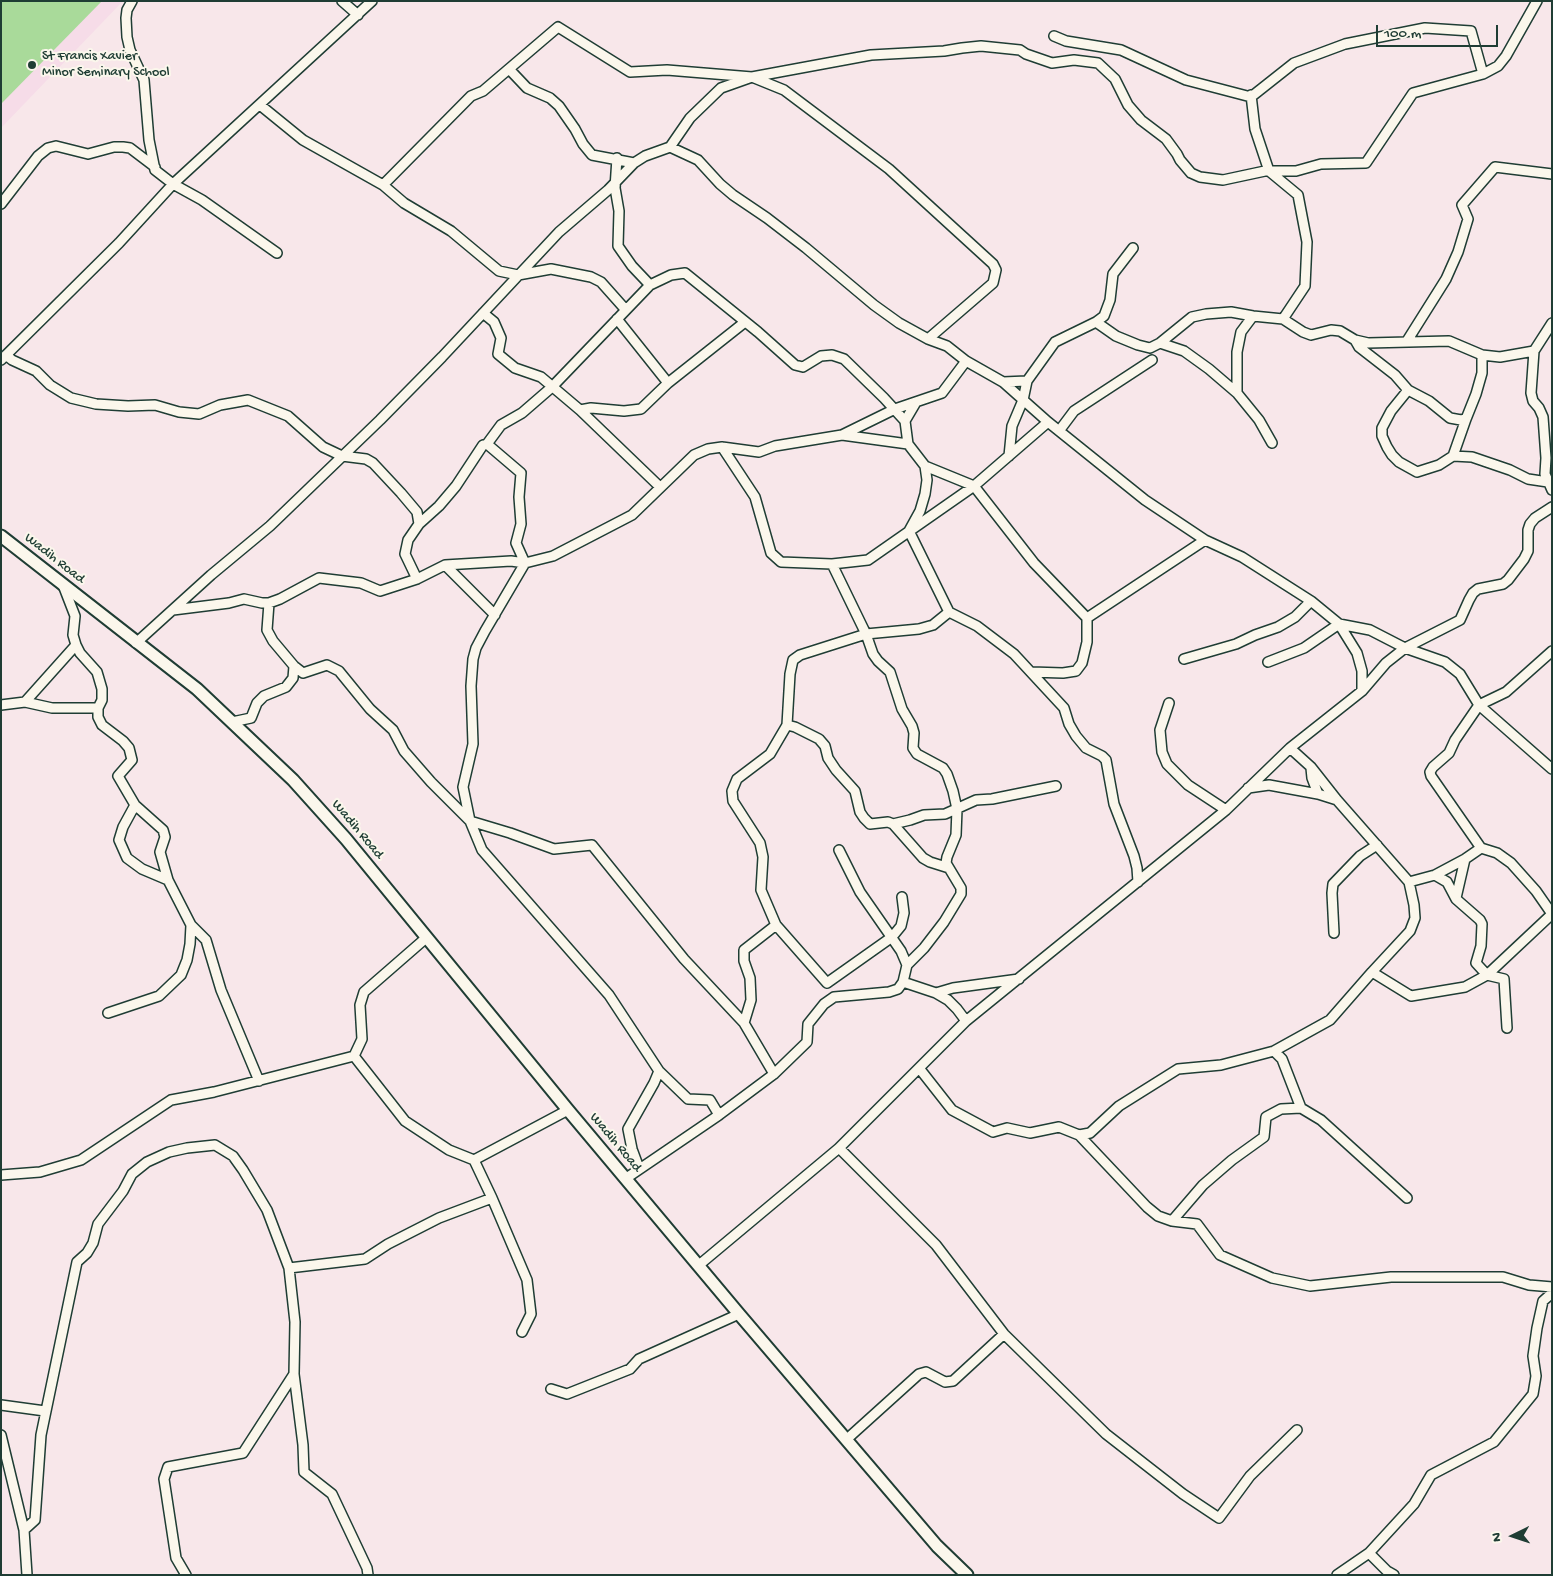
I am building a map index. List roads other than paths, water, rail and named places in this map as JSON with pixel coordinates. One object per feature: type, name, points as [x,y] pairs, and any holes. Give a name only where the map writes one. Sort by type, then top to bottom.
[{"type":"street","points":[[132,1],[127,10],[127,37],[130,50],[144,80],[149,140],[155,170],[160,176],[202,200],[277,254]]},
{"type":"street","points":[[342,1],[358,15]]},
{"type":"street","points":[[372,1],[173,184],[119,243],[4,357],[36,371],[50,385],[71,398],[96,404],[155,405],[179,412],[199,414],[220,405],[248,400],[288,416],[323,447],[342,456],[366,459],[373,463],[402,493],[416,512],[419,524]]},
{"type":"street","points":[[136,643],[270,526],[380,420],[484,313],[559,232],[608,190],[634,163],[645,156],[670,146],[696,112],[721,88],[752,77],[871,55],[944,51],[982,46],[1020,50],[1052,63],[1074,60],[1098,62],[1115,79],[1128,105],[1141,120],[1166,139],[1178,154],[1180,160],[1195,176],[1223,180],[1269,171],[1296,171],[1321,164],[1366,163],[1413,93],[1483,74],[1498,66],[1506,56],[1537,1]]},
{"type":"street","points":[[383,185],[471,96],[483,91],[558,27],[630,72],[667,70],[752,77],[784,90],[889,169],[993,264],[996,270],[992,283],[928,339]]},
{"type":"street","points":[[1251,96],[1294,63],[1345,44],[1425,28],[1471,31],[1483,74]]},
{"type":"street","points":[[1054,36],[1066,41],[1121,50],[1186,80],[1251,96]]},
{"type":"street","points":[[509,69],[527,88],[550,98],[558,106],[592,155],[617,158],[634,163]]},
{"type":"street","points":[[1251,96],[1254,129],[1269,171],[1298,195],[1307,242],[1305,286],[1283,319]]},
{"type":"street","points":[[260,105],[303,140],[383,185],[404,203],[451,231],[499,270],[518,275],[551,269],[591,277],[601,282],[625,310]]},
{"type":"street","points":[[1,204],[38,156],[48,148],[56,146],[88,154],[114,147],[130,148],[155,167]]},
{"type":"street","points":[[670,146],[698,160],[733,195],[806,248],[874,305],[899,323],[928,339],[947,346],[966,361],[1003,382],[1048,422],[1145,500],[1205,540],[1242,556],[1311,601],[1338,624],[1357,653],[1362,671],[1362,691]]},
{"type":"street","points":[[617,158],[615,188],[619,211],[618,246],[632,266],[650,285]]},
{"type":"street","points":[[1407,341],[1446,279],[1458,252],[1468,219],[1462,204],[1495,167],[1552,174]]},
{"type":"street","points":[[1009,456],[1012,426],[1023,400],[1027,381],[1055,342],[1096,322],[1104,316],[1110,300],[1113,274],[1133,248]]},
{"type":"street","points":[[417,579],[405,554],[408,540],[419,524],[445,500],[483,445],[488,444],[501,424],[522,413],[552,387],[650,285],[671,274],[685,273],[796,366],[803,367],[821,356],[832,355],[844,359],[895,410],[904,421],[908,444],[925,466],[927,480],[920,511],[909,531]]},
{"type":"street","points":[[1096,322],[1116,336],[1150,348],[1160,343],[1192,317],[1231,312],[1283,319],[1303,332],[1311,334],[1332,330],[1340,331],[1355,340],[1368,343],[1392,344],[1407,341],[1450,341],[1482,355],[1500,357],[1534,351]]},
{"type":"street","points":[[484,313],[494,322],[501,338],[498,354],[515,368],[541,376],[580,410],[660,487]]},
{"type":"street","points":[[1237,393],[1237,352],[1241,332],[1253,316]]},
{"type":"street","points":[[617,319],[668,383]]},
{"type":"street","points":[[580,410],[592,408],[624,411],[641,409],[668,383],[745,322]]},
{"type":"street","points":[[1550,486],[1546,474],[1543,417],[1533,401],[1531,393],[1534,351],[1552,323]]},
{"type":"street","points":[[1355,340],[1359,347],[1395,374],[1408,390],[1429,401],[1450,418],[1460,435]]},
{"type":"street","points":[[1160,343],[1184,351],[1237,393],[1259,420],[1272,443]]},
{"type":"street","points":[[1453,456],[1476,394],[1482,373],[1482,355]]},
{"type":"street","points":[[1059,431],[1074,411],[1152,360]]},
{"type":"street","points":[[173,610],[229,603],[244,599],[269,603],[319,578],[361,583],[380,591],[417,579],[445,564],[525,563],[553,556],[632,515],[694,455],[708,449],[722,447],[759,452],[775,446],[842,435],[895,410],[942,393],[966,361]]},
{"type":"street","points":[[1003,382],[1027,381]]},
{"type":"street","points":[[1408,390],[1391,411],[1382,428],[1382,436],[1392,455],[1399,462],[1417,472],[1439,465],[1453,456],[1472,456],[1550,486]]},
{"type":"street","points":[[904,421],[915,404]]},
{"type":"street","points":[[1450,418],[1466,419]]},
{"type":"street","points":[[722,447],[755,497],[771,553],[781,562],[832,564],[868,560],[974,486],[1048,422]]},
{"type":"street","points":[[842,435],[908,444]]},
{"type":"street","points":[[488,444],[521,473],[519,497],[521,524],[516,543],[525,563]]},
{"type":"street","points":[[925,466],[974,486],[1034,563],[1088,618],[1087,642],[1082,663],[1076,671],[1063,673],[1031,672]]},
{"type":"street","points":[[699,1265],[839,1148],[966,1021],[1226,810],[1290,748],[1362,691],[1386,663],[1405,648],[1460,620],[1472,593],[1478,589],[1503,584],[1508,580],[1528,551],[1528,530],[1530,524],[1535,518],[1552,507]]},
{"type":"street","points":[[909,531],[949,612],[977,626],[1014,654],[1064,708],[1069,724],[1086,748],[1106,760],[1114,804],[1134,856],[1138,882]]},
{"type":"street","name":"Wadih Road","points":[[1,536],[197,689],[293,780],[346,839],[625,1179],[640,1194],[739,1314],[937,1546],[967,1575]]},
{"type":"street","points":[[1088,618],[1205,540]]},
{"type":"street","points":[[525,563],[484,631],[473,659],[471,686],[473,744],[463,787],[470,822],[482,850],[609,995],[659,1071],[688,1099],[710,1100],[719,1115]]},
{"type":"street","points":[[445,564],[495,615]]},
{"type":"street","points":[[625,1179],[719,1115],[774,1074],[807,1042],[808,1024],[824,1004],[834,998],[888,992],[898,989],[903,982],[908,964],[924,948],[944,922],[961,894],[961,888],[946,863],[946,857],[956,835],[957,809],[947,774],[943,768],[917,754],[913,748],[912,726],[902,709],[894,679],[873,654],[866,634],[832,564]]},
{"type":"street","points":[[63,584],[75,616],[73,628],[76,645],[80,653],[97,672],[102,689],[102,700],[98,708],[98,717],[102,724],[129,748],[132,760],[118,776],[134,805],[163,830],[165,837],[160,852],[168,880],[190,925],[206,940],[221,990],[260,1081]]},
{"type":"street","points":[[1184,659],[1236,644],[1278,627],[1295,617],[1311,601]]},
{"type":"street","points":[[269,603],[267,630],[273,641],[294,666],[304,673],[327,665],[339,671],[370,709],[393,730],[404,751],[470,822],[554,849],[592,845],[684,959],[744,1023],[774,1074]]},
{"type":"street","points":[[834,998],[827,983],[776,925],[761,890],[763,857],[760,843],[733,801],[732,791],[737,779],[770,754],[787,725],[790,674],[793,660],[800,655],[866,634],[919,629],[933,625],[949,612]]},
{"type":"street","points":[[1268,662],[1304,648],[1338,624],[1370,630],[1405,648],[1444,662],[1460,674],[1479,705],[1552,769]]},
{"type":"street","points":[[25,702],[76,645]]},
{"type":"street","points":[[1372,972],[1411,996],[1466,987],[1487,975],[1552,914],[1536,891],[1511,863],[1497,854],[1481,848],[1430,772],[1449,753],[1455,740],[1479,705],[1506,692],[1552,651]]},
{"type":"street","points":[[232,722],[250,718],[257,703],[264,696],[286,687],[294,678],[294,666]]},
{"type":"street","points":[[1,705],[25,702],[52,708],[98,708]]},
{"type":"street","points":[[1169,704],[1160,730],[1162,752],[1167,764],[1188,785],[1226,810]]},
{"type":"street","points":[[787,725],[795,726],[819,739],[836,770],[855,791],[860,812],[870,824],[888,822],[892,824],[923,858],[949,868]]},
{"type":"street","points":[[1079,1135],[1090,1133],[1119,1106],[1178,1069],[1221,1065],[1274,1051],[1330,1020],[1410,931],[1415,918],[1409,882],[1337,800],[1311,767],[1290,748]]},
{"type":"street","points":[[1311,767],[1312,778],[1318,794]]},
{"type":"street","points":[[1248,788],[1269,784],[1337,800]]},
{"type":"street","points":[[892,824],[924,815],[945,814],[976,800],[992,799],[1056,786]]},
{"type":"street","points":[[134,805],[119,840],[127,858],[142,869],[168,880]]},
{"type":"street","points":[[1334,933],[1333,884],[1360,856],[1377,845]]},
{"type":"street","points":[[1409,882],[1435,875],[1481,848]]},
{"type":"street","points":[[839,850],[860,892],[892,937],[908,964]]},
{"type":"street","points":[[1456,899],[1465,859]]},
{"type":"street","points":[[1435,875],[1447,882],[1456,899],[1482,924],[1481,946],[1476,962],[1487,975],[1504,979]]},
{"type":"street","points":[[827,983],[892,937],[901,926],[904,913],[902,897]]},
{"type":"street","points":[[108,1013],[159,996],[181,975],[187,960],[190,944],[190,925]]},
{"type":"street","points":[[744,1023],[751,1000],[750,978],[744,961],[744,950],[776,925]]},
{"type":"street","points":[[1,1176],[40,1172],[81,1160],[171,1100],[260,1081],[354,1056],[362,1040],[360,1005],[364,992],[426,938]]},
{"type":"street","points":[[1502,961],[1507,1028]]},
{"type":"street","points":[[936,993],[953,988],[1019,979]]},
{"type":"street","points":[[903,982],[936,993],[952,1004],[966,1021]]},
{"type":"street","points":[[1274,1051],[1282,1059],[1301,1108]]},
{"type":"street","points":[[354,1056],[405,1121],[449,1150],[474,1160],[527,1280],[531,1314],[522,1332]]},
{"type":"street","points":[[920,1068],[952,1110],[993,1132],[1007,1128],[1030,1133],[1059,1127],[1079,1135],[1147,1207],[1158,1216],[1172,1221],[1197,1224],[1220,1255],[1272,1278],[1310,1286],[1391,1277],[1503,1277],[1529,1285],[1552,1287]]},
{"type":"street","points":[[639,1168],[632,1150],[628,1129],[659,1071]]},
{"type":"street","points":[[1172,1221],[1203,1185],[1232,1160],[1264,1137],[1266,1117],[1281,1109],[1301,1108],[1321,1120],[1408,1198]]},
{"type":"street","points":[[474,1160],[568,1110]]},
{"type":"street","points":[[24,1530],[35,1520],[41,1434],[76,1262],[90,1248],[98,1224],[123,1191],[132,1174],[147,1162],[169,1152],[215,1145],[233,1156],[267,1210],[289,1268],[294,1322],[294,1374],[303,1445],[304,1472],[332,1494],[368,1575]]},
{"type":"street","points":[[839,1148],[936,1245],[1004,1334],[1106,1434],[1183,1494],[1219,1518],[1250,1476],[1296,1430]]},
{"type":"street","points":[[289,1268],[365,1260],[388,1244],[439,1218],[492,1198]]},
{"type":"street","points":[[1337,1575],[1369,1552],[1414,1504],[1431,1475],[1494,1442],[1533,1394],[1536,1376],[1533,1356],[1537,1328],[1543,1301],[1552,1293]]},
{"type":"street","points":[[551,1388],[567,1394],[630,1369],[639,1359],[739,1314]]},
{"type":"street","points":[[847,1439],[919,1374],[926,1372],[945,1382],[952,1381],[1004,1334]]},
{"type":"street","points":[[186,1575],[176,1558],[164,1479],[168,1468],[243,1452],[294,1374]]},
{"type":"street","points":[[1,1405],[45,1411]]},
{"type":"street","points":[[1,1435],[24,1530],[27,1575]]},
{"type":"street","points":[[1369,1552],[1394,1575]]},
{"type":"place","name":"St Francis Xavier Minor Seminary School","points":[[32,65]]}]
